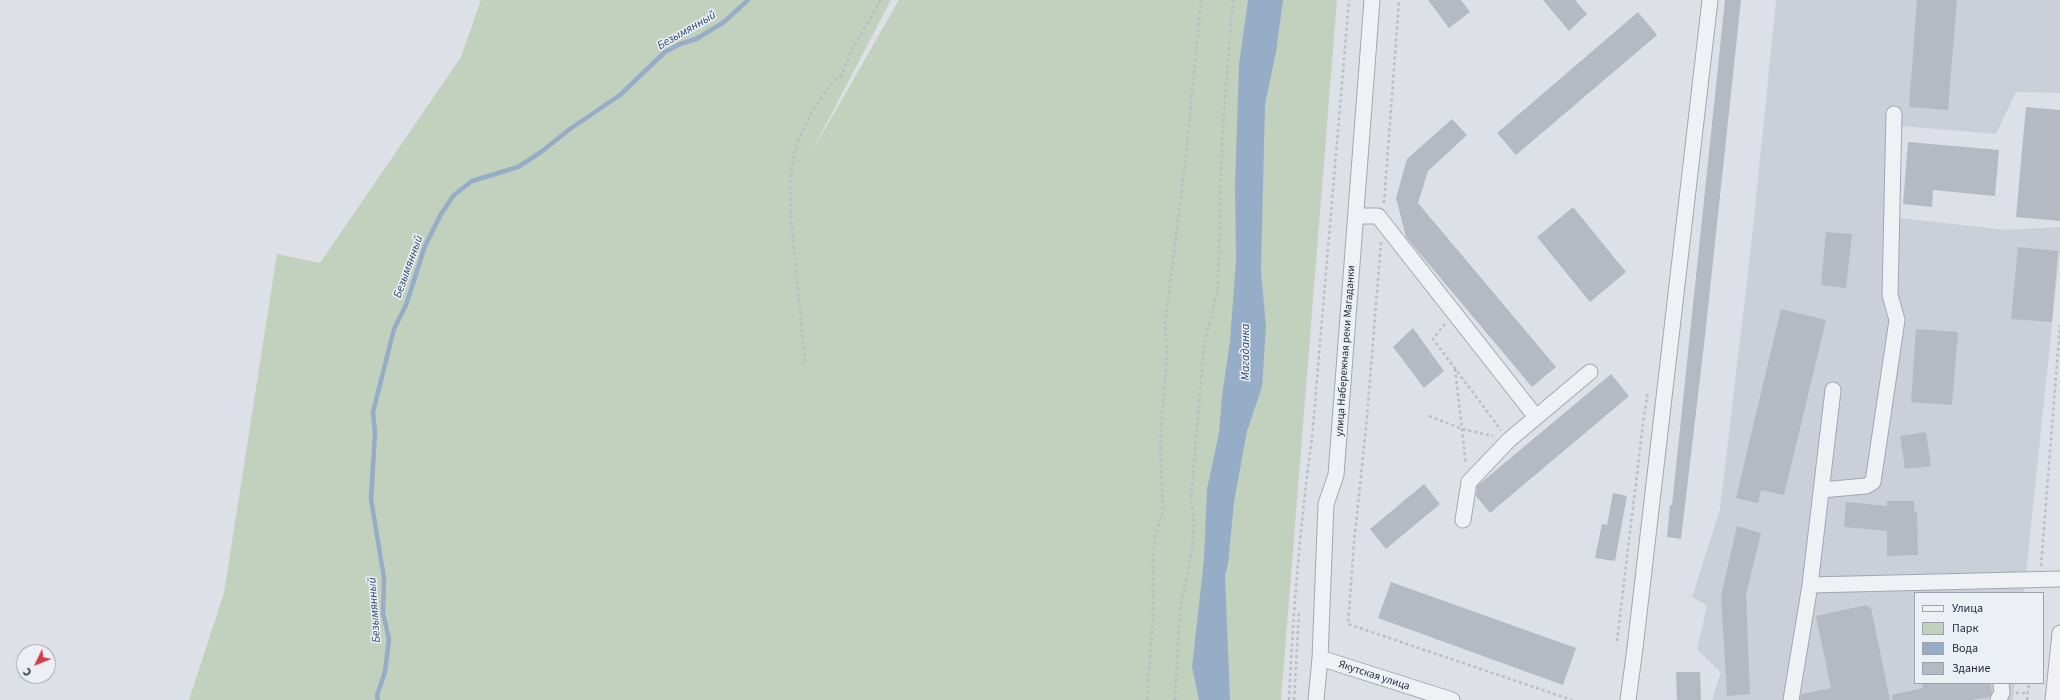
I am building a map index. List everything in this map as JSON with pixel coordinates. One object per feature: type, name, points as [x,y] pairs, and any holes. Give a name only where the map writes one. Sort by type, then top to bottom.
[{"type":"street","name":"улица Набережная реки Магаданки","points":[[1316,700],[1320,658],[1326,504],[1336,475],[1372,0]]},
{"type":"street","points":[[1628,700],[1710,0]]},
{"type":"street","points":[[1821,490],[1866,486],[1873,482],[1897,320],[1890,294],[1894,114]]},
{"type":"street","points":[[1356,216],[1378,216],[1536,417]]},
{"type":"street","points":[[1463,520],[1468,482],[1509,440],[1590,372]]},
{"type":"street","points":[[1790,700],[1810,585],[1833,390]]},
{"type":"street","points":[[1810,585],[1992,587],[2039,580],[2060,579]]},
{"type":"street","points":[[2053,700],[2060,634]]},
{"type":"street","name":"Якутская улица","points":[[1320,658],[1452,700]]},
{"type":"street","points":[[1998,700],[2002,693],[2001,684]]},
{"type":"path","points":[[805,362],[790,196],[790,182],[795,148],[810,115],[829,86],[842,75],[851,51],[882,0]]},
{"type":"path","points":[[1147,700],[1155,538],[1163,511],[1160,444],[1167,354],[1165,324],[1186,156],[1200,0]]},
{"type":"path","points":[[1175,700],[1181,603],[1192,550],[1194,520],[1191,499],[1204,346],[1218,288],[1222,138],[1233,0]]},
{"type":"path","points":[[1289,700],[1292,632],[1305,490],[1312,438],[1349,0]]},
{"type":"path","points":[[1399,0],[1367,417],[1354,544],[1348,624],[1572,700]]},
{"type":"path","points":[[1453,313],[1433,339],[1509,440]]},
{"type":"path","points":[[2039,580],[2060,325]]},
{"type":"path","points":[[1455,369],[1468,482]]},
{"type":"path","points":[[1429,416],[1462,429],[1509,440]]},
{"type":"path","points":[[1294,700],[1299,612]]},
{"type":"path","points":[[2027,700],[2029,684]]},
{"type":"shaded area","points":[[1776,0],[2060,0],[2060,93],[2016,92],[1996,134],[1901,126],[1894,190],[1900,218],[2006,230],[2060,227],[2060,248],[2024,592],[1914,592],[1914,684],[2015,684],[2013,700],[1712,700],[1721,672],[1697,650],[1707,605],[1692,597],[1720,509],[1752,238]]},
{"type":"green space","points":[[481,0],[891,0],[810,155],[899,0],[1337,0],[1281,700],[189,700],[224,593],[277,254],[320,263],[461,57]]},
{"type":"water","name":"Магаданка","points":[[1248,0],[1283,0],[1276,52],[1265,104],[1261,271],[1266,327],[1262,387],[1247,431],[1234,502],[1228,564],[1225,575],[1230,700],[1199,700],[1192,667],[1204,559],[1207,489],[1219,433],[1222,396],[1230,341],[1236,261],[1235,186],[1239,64]]},
{"type":"building","points":[[1428,0],[1461,0],[1470,12],[1449,28]]},
{"type":"building","points":[[1543,0],[1575,0],[1587,14],[1569,31]]},
{"type":"building","points":[[1725,0],[1741,0],[1705,336],[1681,539],[1667,537],[1670,505],[1672,505]]},
{"type":"building","points":[[1917,0],[1957,0],[1948,110],[1909,107]]},
{"type":"building","points":[[1638,12],[1657,35],[1516,155],[1497,133]]},
{"type":"building","points":[[2026,107],[2060,110],[2060,221],[2016,217]]},
{"type":"building","points":[[1452,119],[1467,135],[1428,171],[1418,203],[1556,367],[1532,387],[1406,237],[1396,198],[1407,159]]},
{"type":"building","points":[[1908,142],[1999,150],[1995,196],[1933,190],[1932,207],[1903,204]]},
{"type":"building","points":[[1573,207],[1626,272],[1590,302],[1537,237]]},
{"type":"building","points":[[1826,232],[1852,234],[1846,288],[1821,285]]},
{"type":"building","points":[[2018,247],[2058,251],[2052,322],[2011,319]]},
{"type":"building","points":[[1781,309],[1826,320],[1784,495],[1761,490],[1758,503],[1736,498]]},
{"type":"building","points":[[1413,328],[1444,371],[1424,388],[1393,347]]},
{"type":"building","points":[[1916,329],[1958,332],[1952,405],[1911,402]]},
{"type":"building","points":[[1611,374],[1629,396],[1490,513],[1476,496],[1477,486]]},
{"type":"building","points":[[1926,432],[1931,466],[1905,469],[1900,436]]},
{"type":"building","points":[[1424,484],[1440,504],[1386,549],[1370,529]]},
{"type":"building","points":[[1613,493],[1627,496],[1615,561],[1595,558],[1602,524],[1607,525]]},
{"type":"building","points":[[1887,501],[1914,501],[1914,511],[1917,512],[1918,555],[1887,556],[1887,531],[1844,527],[1846,502],[1887,506]]},
{"type":"building","points":[[1737,526],[1761,533],[1746,594],[1750,694],[1727,696],[1721,596]]},
{"type":"building","points":[[1391,582],[1576,648],[1563,685],[1378,618]]},
{"type":"building","points":[[1866,605],[1871,608],[1890,700],[1800,700],[1801,694],[1831,688],[1816,616]]},
{"type":"building","points":[[1676,672],[1700,672],[1701,700],[1677,700]]},
{"type":"building","points":[[1922,684],[1990,684],[1992,693],[1990,697],[1971,700],[1893,700],[1892,695],[1923,688]]},
{"type":"waterway","name":"Безымянный","points":[[378,700],[377,695],[385,672],[389,639],[383,613],[384,578],[371,499],[375,433],[373,412],[394,329],[406,305],[425,246],[441,214],[454,195],[472,181],[518,167],[541,152],[570,129],[620,95],[665,52],[680,44],[696,39],[724,22],[748,0]]}]
